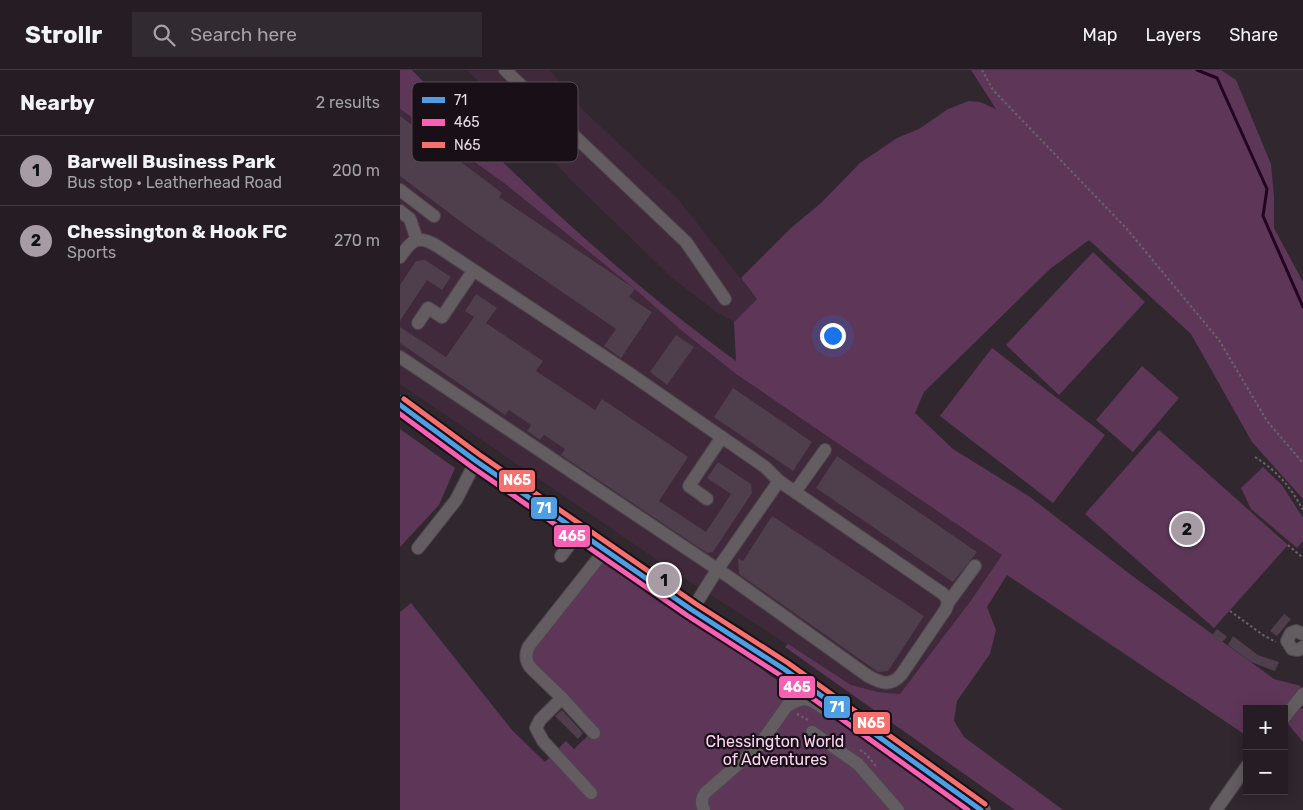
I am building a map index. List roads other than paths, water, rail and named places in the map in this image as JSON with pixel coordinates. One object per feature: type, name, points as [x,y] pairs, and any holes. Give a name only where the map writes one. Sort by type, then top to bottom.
[{"type":"highway","points":[[400,405],[476,461],[605,550],[803,683],[980,810]]},
{"type":"street","points":[[505,70],[518,82]]},
{"type":"street","points":[[578,139],[686,242],[726,300]]},
{"type":"street","points":[[400,190],[434,216]]},
{"type":"street","points":[[410,198],[400,211],[410,219],[417,240]]},
{"type":"street","points":[[400,257],[409,245],[417,240],[427,240],[629,373],[765,467],[779,481],[942,593],[948,603]]},
{"type":"street","points":[[418,323],[428,308],[442,317],[473,271]]},
{"type":"street","points":[[400,357],[740,585],[868,676],[884,683],[891,683],[901,675],[946,609],[948,603],[975,566]]},
{"type":"street","points":[[707,499],[689,486],[722,438]]},
{"type":"street","points":[[796,492],[825,450]]},
{"type":"street","points":[[418,548],[456,500],[476,461]]},
{"type":"street","points":[[692,610],[717,570],[779,481]]},
{"type":"street","points":[[561,556],[579,532]]},
{"type":"street","points":[[594,733],[526,662],[527,650],[605,550]]},
{"type":"street","points":[[1298,649],[1287,638],[1291,632],[1296,631],[1303,634]]},
{"type":"street","points":[[704,810],[701,805],[705,793],[758,747],[803,683]]},
{"type":"street","points":[[1288,713],[1303,694]]},
{"type":"street","points":[[562,698],[540,720],[536,728],[542,740],[590,794]]},
{"type":"street","points":[[786,707],[801,699],[808,699],[853,726],[880,737]]},
{"type":"street","points":[[812,732],[864,770],[898,810]]},
{"type":"street","points":[[1216,810],[1243,772]]},
{"type":"waterway","points":[[1197,70],[1217,78],[1267,189],[1263,216],[1303,307]]},
{"type":"place","name":"Chessington & Hook FC","points":[[1187,529]]},
{"type":"place","name":"Barwell Business Park","points":[[664,580]]},
{"type":"park label","name":"Chessington World of Adventures","points":[[775,750]]}]
